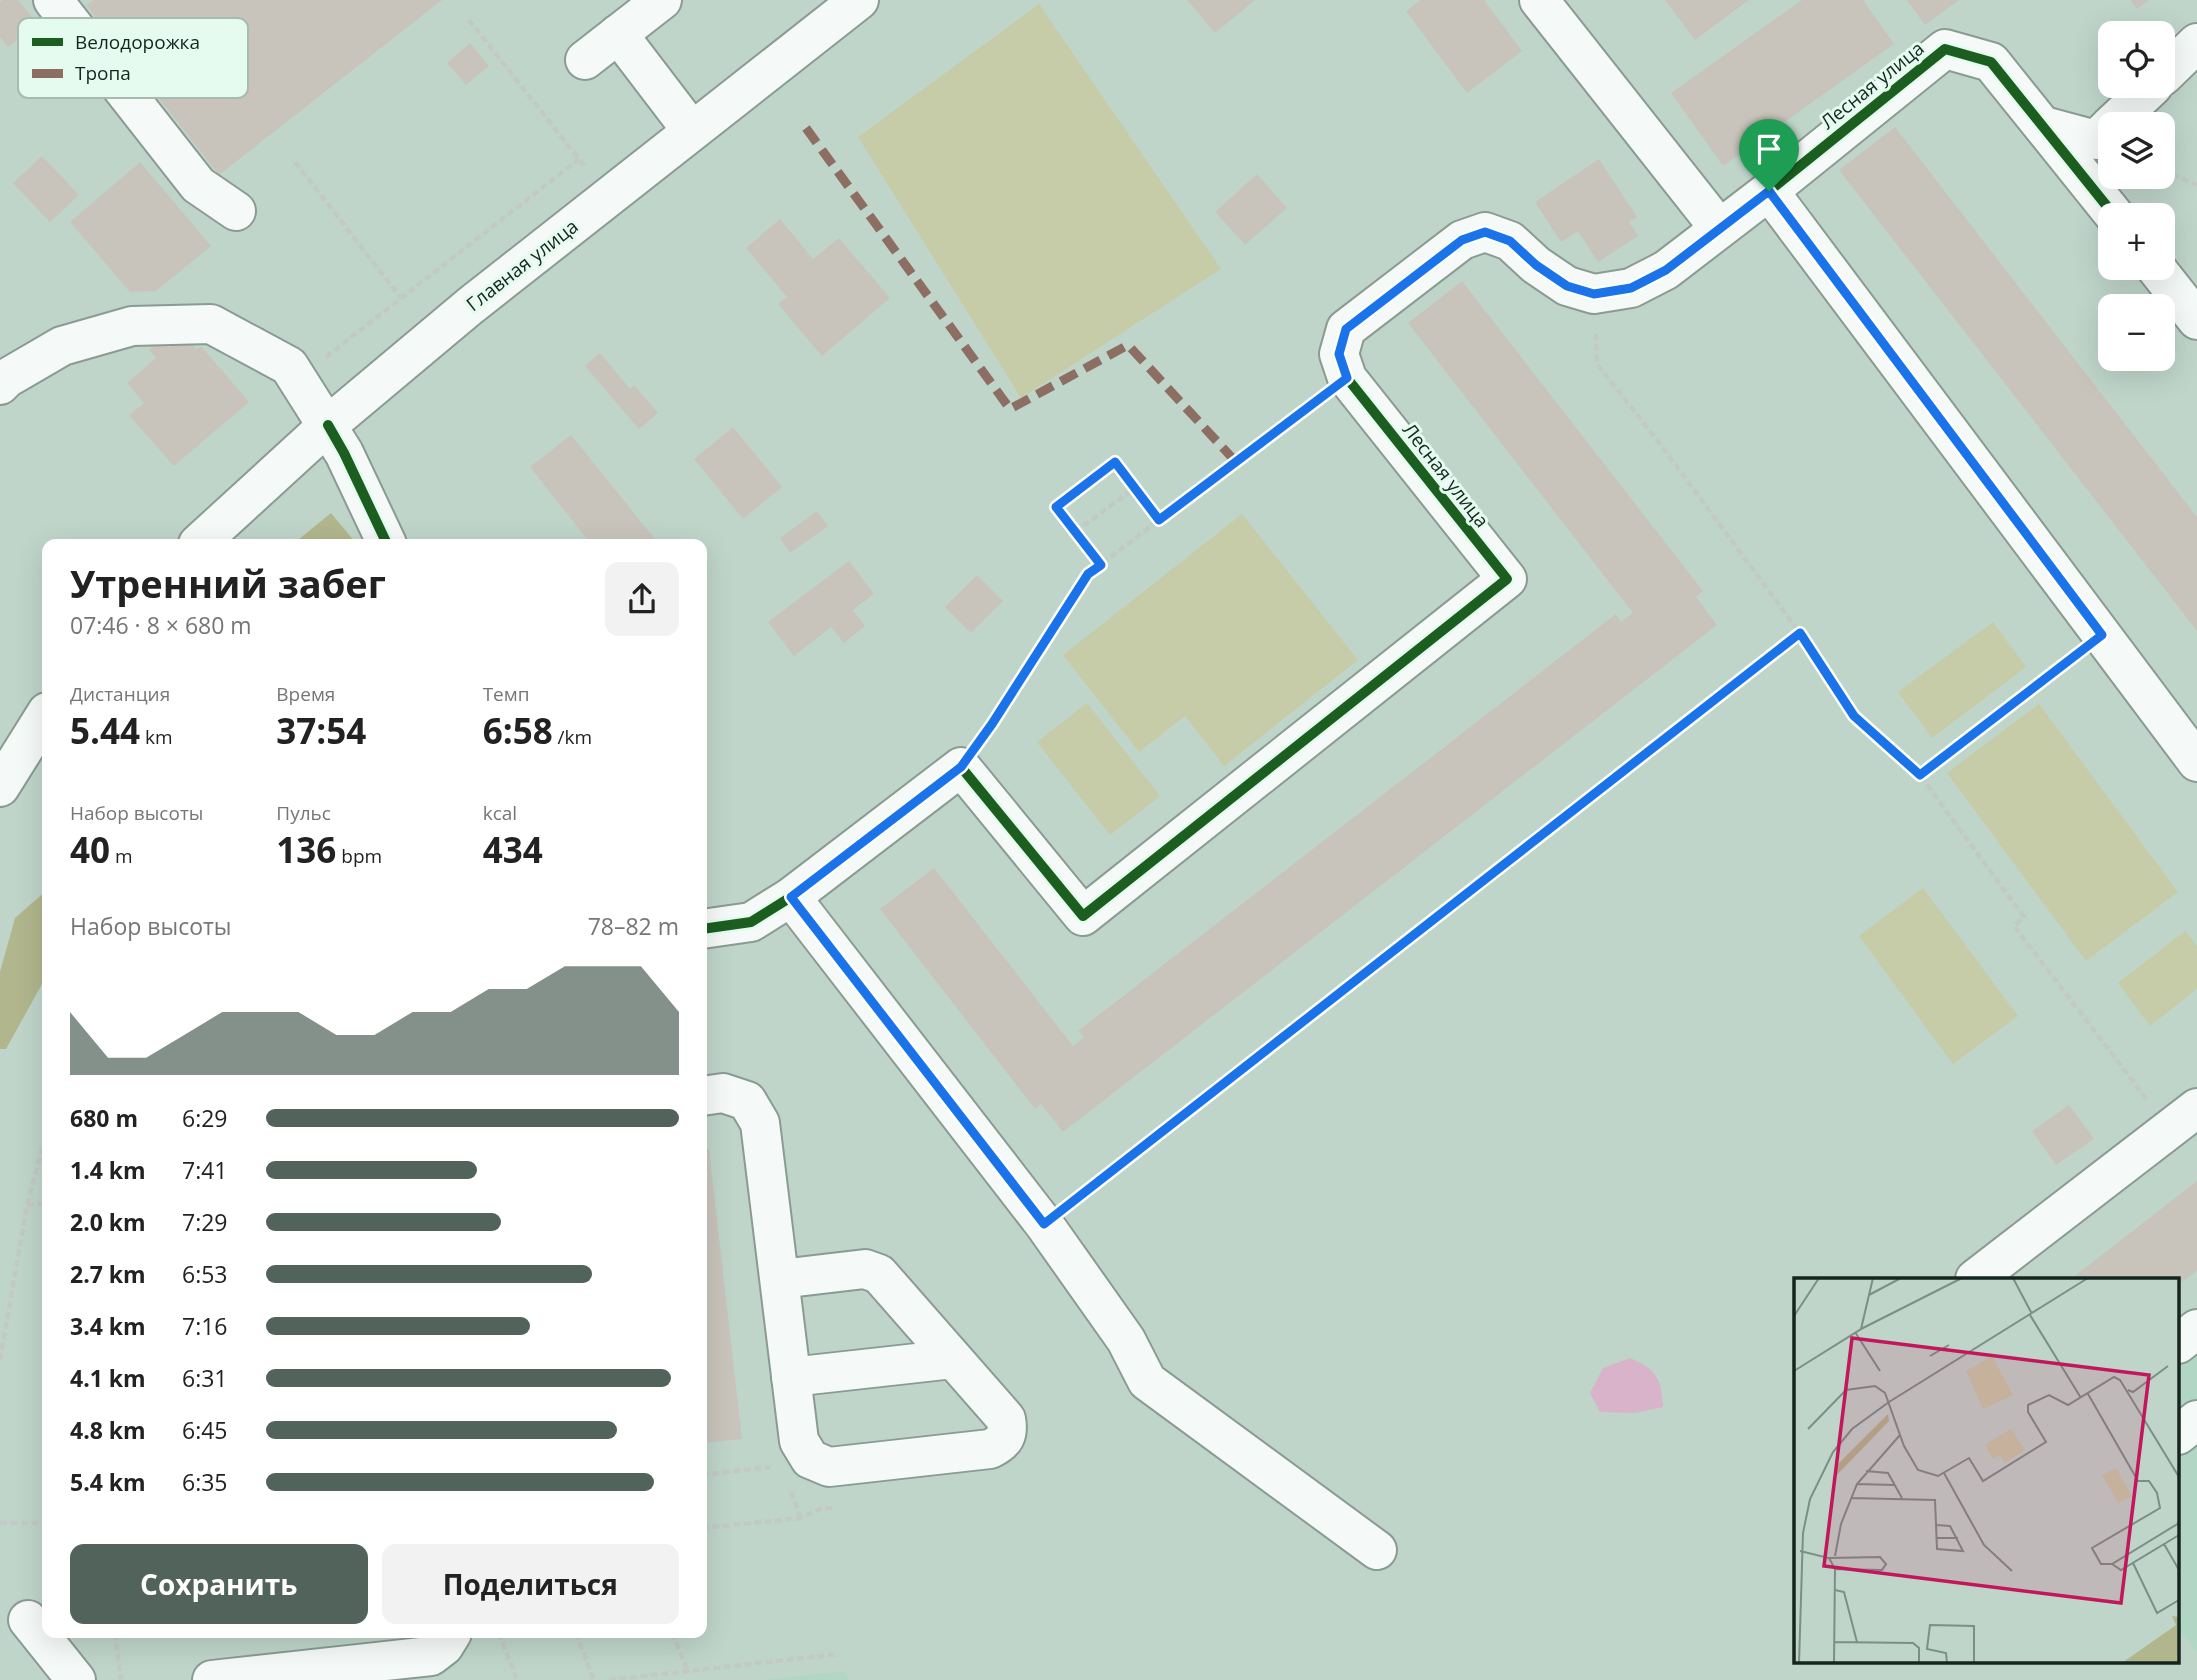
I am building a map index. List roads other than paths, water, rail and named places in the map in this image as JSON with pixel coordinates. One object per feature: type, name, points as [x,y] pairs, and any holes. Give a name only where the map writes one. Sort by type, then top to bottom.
[{"type":"street","points":[[53,0],[67,18]]},
{"type":"street","points":[[584,60],[662,0]]},
{"type":"street","name":"Главная улица","points":[[203,539],[328,425],[470,306],[859,0]]},
{"type":"street","points":[[1539,0],[1719,228]]},
{"type":"street","points":[[618,34],[692,131]]},
{"type":"street","points":[[2175,64],[2197,43]]},
{"type":"street","name":"Лесная улица","points":[[791,897],[961,767],[1083,916],[1507,579],[1347,378],[1339,354],[1346,329],[1462,240],[1485,232],[1510,241],[1536,265],[1567,286],[1594,294],[1631,288],[1666,270],[1945,49],[1991,62],[2105,203]]},
{"type":"street","points":[[130,98],[198,184],[236,211]]},
{"type":"street","points":[[2125,112],[2140,98]]},
{"type":"street","points":[[2044,126],[2096,139],[2098,137]]},
{"type":"street","points":[[1769,191],[2197,762]]},
{"type":"street","points":[[2165,280],[2197,320]]},
{"type":"street","points":[[0,385],[7,378],[62,346],[132,326],[211,324],[289,366],[344,453],[385,539]]},
{"type":"street","points":[[0,787],[42,720]]},
{"type":"street","points":[[707,928],[751,922],[791,897],[1044,1224],[1126,1340],[1147,1381],[1377,1550]]},
{"type":"street","points":[[707,1095],[723,1093],[747,1101],[760,1123],[799,1441],[810,1459],[829,1467],[990,1449],[1002,1444],[1008,1432],[1006,1419],[879,1274],[865,1269],[780,1279]]},
{"type":"street","points":[[1976,1278],[2183,1119]]},
{"type":"street","points":[[2180,1342],[2197,1329]]},
{"type":"street","points":[[791,1377],[953,1359]]},
{"type":"street","points":[[2180,1433],[2197,1420]]},
{"type":"street","points":[[25,1615],[42,1637]]},
{"type":"street","points":[[43,1638],[76,1680]]},
{"type":"street","points":[[212,1680],[430,1656],[444,1646],[449,1638]]}]
